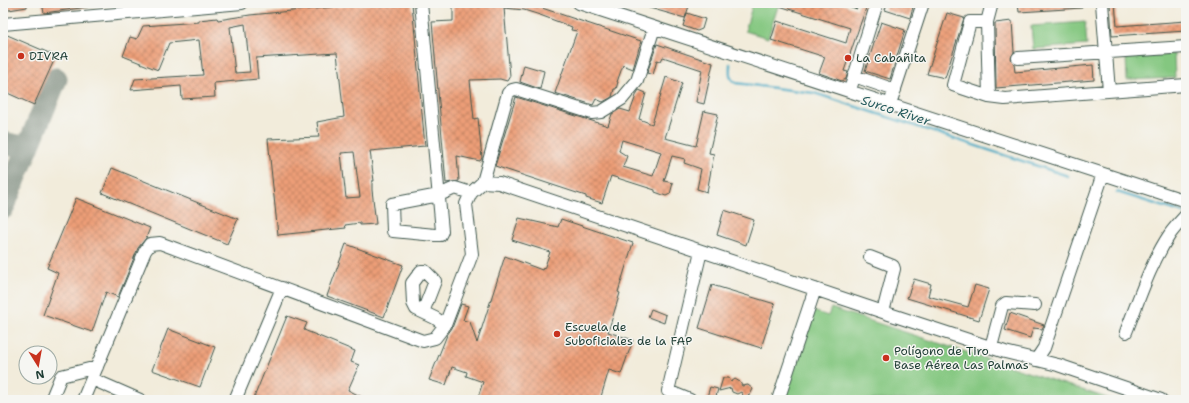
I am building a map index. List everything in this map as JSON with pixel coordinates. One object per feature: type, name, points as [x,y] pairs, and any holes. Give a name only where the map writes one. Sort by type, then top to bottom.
[{"type":"street","points":[[3,24],[242,3]]},
{"type":"street","points":[[421,3],[439,195],[442,231],[440,235],[393,231],[392,204],[439,195],[455,188],[471,193]]},
{"type":"street","points":[[579,3],[850,90],[1186,201]]},
{"type":"street","points":[[850,90],[877,3]]},
{"type":"street","points":[[890,104],[923,3]]},
{"type":"street","points":[[989,97],[986,22],[992,3]]},
{"type":"street","points":[[1102,3],[1109,91]]},
{"type":"street","points":[[986,22],[970,22],[953,85],[989,97],[1005,99],[1186,85]]},
{"type":"street","points":[[83,400],[145,251],[150,244],[160,242],[423,341],[435,338],[444,325],[472,254],[466,204],[471,193],[483,182],[508,93],[516,89],[592,113],[600,112],[622,99],[637,81],[654,28]]},
{"type":"street","points":[[1018,58],[1186,47]]},
{"type":"street","points":[[854,76],[895,90]]},
{"type":"street","points":[[1033,359],[1100,173]]},
{"type":"street","points":[[483,182],[499,183],[883,312],[992,347],[1058,365],[1161,400]]},
{"type":"street","points":[[1126,332],[1144,284],[1153,266],[1170,234],[1186,215]]},
{"type":"street","points":[[690,400],[668,391],[701,251]]},
{"type":"street","points":[[870,258],[893,266],[894,269],[883,312]]},
{"type":"street","points":[[235,400],[282,288]]},
{"type":"street","points":[[778,400],[815,289]]},
{"type":"street","points":[[992,347],[1002,306],[1006,303],[1035,305]]},
{"type":"street","points":[[423,312],[435,318],[444,325]]},
{"type":"street","points":[[51,400],[61,376],[97,367]]},
{"type":"street","points":[[92,379],[140,400]]},
{"type":"green space","points":[[753,3],[779,3],[768,38],[745,31]]},
{"type":"green space","points":[[1085,22],[1087,45],[1033,49],[1031,26]]},
{"type":"green space","points":[[1174,54],[1175,78],[1127,80],[1126,57]]},
{"type":"green space","name":"Polígono de Tiro Base Aérea Las Palmas","points":[[831,308],[1113,400],[774,400],[807,309],[828,316]]},
{"type":"building","points":[[3,3],[27,3],[27,7],[3,11]]},
{"type":"building","points":[[42,3],[88,3],[88,7],[44,13]]},
{"type":"building","points":[[374,3],[412,3],[425,146],[370,151],[374,181],[372,181],[372,190],[376,224],[360,225],[360,223],[345,225],[346,228],[278,235],[268,139],[319,137],[317,122],[344,117],[337,53],[256,58],[258,79],[214,83],[215,97],[182,99],[181,86],[131,90],[135,79],[203,75],[199,40],[169,43],[158,70],[123,56],[130,37],[137,39],[143,26],[199,22],[199,20],[217,18],[218,20],[250,15]],"holes":[[[245,24],[250,72],[235,73],[230,27]],[[354,152],[360,197],[346,198],[341,153]]]},
{"type":"building","points":[[453,3],[527,3],[641,41],[633,69],[623,65],[612,97],[603,102],[596,99],[593,105],[555,93],[577,31],[571,30],[572,27],[540,15],[524,10],[504,8],[510,76],[507,81],[500,79],[470,80],[474,119],[478,118],[482,158],[480,161],[457,156],[459,181],[446,183],[432,22],[453,21]]},
{"type":"building","points":[[640,3],[690,3],[685,18],[639,5]]},
{"type":"building","points":[[776,3],[839,3],[857,9],[859,3],[867,5],[844,71],[848,72],[846,79],[842,81],[819,73],[825,57],[771,40],[777,21],[846,43],[850,28],[776,5]]},
{"type":"building","points":[[887,3],[914,3],[910,18],[885,10]]},
{"type":"building","points":[[1018,3],[1082,3],[1082,8],[1019,12]]},
{"type":"building","points":[[1110,3],[1115,3],[1117,26],[1186,21],[1186,31],[1112,36]]},
{"type":"building","points":[[687,13],[705,19],[702,29],[697,31],[683,26]]},
{"type":"building","points":[[947,13],[964,18],[945,78],[927,74]]},
{"type":"building","points":[[1012,21],[1014,52],[1011,58],[1014,64],[1015,72],[1093,65],[1094,80],[996,88],[995,23]]},
{"type":"building","points":[[881,22],[905,30],[890,79],[865,71]]},
{"type":"building","points":[[5,34],[56,56],[34,105],[3,91],[3,39]]},
{"type":"building","points":[[657,44],[713,63],[704,104],[696,102],[702,70],[663,57],[661,61],[657,60],[653,75],[647,73]]},
{"type":"building","points":[[524,65],[544,71],[540,89],[520,82]]},
{"type":"building","points":[[666,77],[682,83],[665,138],[696,146],[704,111],[718,114],[709,153],[714,154],[707,192],[697,189],[701,169],[684,163],[685,159],[672,156],[664,181],[673,183],[670,194],[666,196],[655,192],[655,190],[611,176],[602,203],[586,198],[586,196],[495,166],[516,97],[608,126],[612,114],[620,109],[630,112],[639,90],[646,93],[639,119],[652,124]],"holes":[[[622,140],[661,152],[653,176],[623,167],[627,156],[619,151]]]},
{"type":"building","points":[[112,168],[238,219],[227,244],[102,193]]},
{"type":"building","points":[[76,198],[150,228],[146,238],[138,248],[118,297],[106,292],[92,332],[43,315],[58,273],[47,268]]},
{"type":"building","points":[[724,210],[754,220],[746,245],[717,235]]},
{"type":"building","name":"Escuela de Suboficiales de la FAP","points":[[519,218],[558,227],[561,219],[633,243],[608,332],[633,340],[621,374],[609,370],[600,400],[488,400],[478,397],[483,382],[466,376],[467,372],[452,367],[446,385],[429,380],[461,304],[468,306],[463,320],[470,322],[477,343],[505,256],[542,270],[543,268],[544,269],[550,252],[512,240]]},
{"type":"building","points":[[346,244],[403,265],[384,317],[327,296]]},
{"type":"building","points":[[914,279],[931,284],[928,296],[968,307],[975,285],[989,289],[979,320],[907,298]]},
{"type":"building","points":[[712,285],[775,304],[761,348],[699,328]]},
{"type":"building","points":[[651,309],[666,315],[664,323],[648,317]]},
{"type":"building","points":[[1010,313],[1044,325],[1042,329],[1033,328],[1030,338],[1005,330]]},
{"type":"building","points":[[287,316],[307,323],[304,330],[355,351],[351,362],[359,365],[348,390],[368,400],[253,400]]},
{"type":"building","points":[[168,329],[215,347],[200,387],[152,370]]},
{"type":"building","points":[[723,378],[729,378],[731,382],[735,379],[740,382],[742,386],[748,385],[753,389],[750,395],[744,397],[741,392],[737,394],[732,392],[731,388],[719,391]]},
{"type":"building","points":[[710,387],[718,389],[715,400],[706,400]]},
{"type":"waterway","name":"Surco River","points":[[730,64],[731,77],[736,83],[814,93],[1068,176]]},
{"type":"waterway","name":"Surco River","points":[[1117,192],[1184,213]]},
{"type":"taxiway","points":[[3,208],[56,79]]},
{"type":"taxiway","points":[[3,143],[28,148]]},
{"type":"place","name":"DIVRA","points":[[21,56]]},
{"type":"place","name":"La Cabañita","points":[[848,58]]},
{"type":"place","name":"Escuela de Suboficiales de la FAP","points":[[557,334]]},
{"type":"place","name":"Polígono de Tiro Base Aérea Las Palmas","points":[[886,358]]}]
